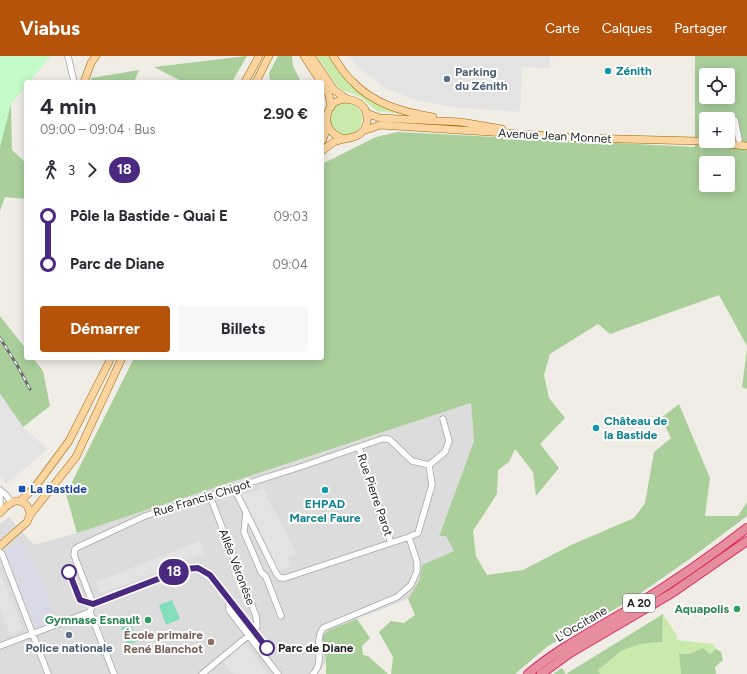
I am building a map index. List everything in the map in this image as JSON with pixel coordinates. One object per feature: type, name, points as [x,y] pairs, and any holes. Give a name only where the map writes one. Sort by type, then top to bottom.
[{"type":"highway","name":"L'Occitane","points":[[528,674],[569,644],[636,605],[697,565],[747,528]]},
{"type":"highway","name":"L'Occitane","points":[[541,674],[570,653],[672,593],[747,541]]},
{"type":"main road","points":[[85,80],[91,63],[96,56]]},
{"type":"main road","points":[[246,80],[259,56]]},
{"type":"main road","points":[[257,80],[269,56]]},
{"type":"main road","points":[[304,56],[321,80]]},
{"type":"main road","points":[[311,56],[334,90],[347,99]]},
{"type":"main road","points":[[333,56],[352,82],[373,99],[394,108],[461,122]]},
{"type":"main road","points":[[324,86],[329,95],[331,106],[327,116],[328,126],[324,136]]},
{"type":"main road","points":[[324,150],[332,143],[356,137],[363,131],[366,125],[366,113],[364,107],[354,100],[347,99],[338,101],[331,106]]},
{"type":"main road","name":"Avenue Jean Monnet","points":[[366,113],[380,118],[461,122],[507,130],[699,138]]},
{"type":"main road","name":"Avenue Jean Monnet","points":[[363,131],[380,125],[584,138],[698,141],[747,146]]},
{"type":"main road","points":[[328,126],[335,135],[346,139]]},
{"type":"main road","points":[[735,140],[747,141]]},
{"type":"main road","points":[[20,501],[38,483],[69,441],[110,360]]},
{"type":"main road","points":[[2,544],[27,522],[30,515],[76,457],[121,360]]},
{"type":"main road","points":[[0,513],[11,502],[20,501],[25,503],[28,507],[30,515]]},
{"type":"street","points":[[68,56],[74,80]]},
{"type":"street","points":[[735,120],[739,140]]},
{"type":"street","points":[[234,488],[273,569],[280,578],[285,578],[418,533],[432,485],[429,465],[445,452],[449,441],[443,419]]},
{"type":"street","name":"Rue Francis Chigot","points":[[93,604],[74,555],[75,549],[145,516],[359,448],[382,439],[389,439],[412,461],[429,465]]},
{"type":"street","name":"Rue Pierre Parot","points":[[359,448],[391,543]]},
{"type":"street","points":[[0,490],[11,502]]},
{"type":"street","points":[[0,495],[0,506]]},
{"type":"street","name":"Allée Véronèse","points":[[210,496],[256,616],[257,626],[254,632],[248,636]]},
{"type":"street","points":[[246,513],[244,532],[261,572],[266,577],[281,616]]},
{"type":"street","points":[[313,674],[318,666],[320,658],[318,638],[323,628],[397,596],[411,585],[417,571],[417,562],[409,537]]},
{"type":"street","points":[[2,544],[1,553],[48,674]]},
{"type":"street","points":[[114,674],[90,612],[93,604],[180,570],[193,567],[202,569],[210,575],[229,601],[229,610],[278,674]]},
{"type":"street","points":[[0,646],[90,612]]},
{"type":"street","points":[[202,674],[248,636]]},
{"type":"shaded area","name":"Parking du Zénith","points":[[350,56],[550,56],[549,68],[522,67],[520,112],[452,107],[415,100],[387,89],[356,66]]},
{"type":"shaded area","points":[[0,394],[23,427],[48,449],[6,484],[0,477]]},
{"type":"shaded area","points":[[471,403],[474,441],[439,535],[446,536],[455,551],[422,565],[419,581],[408,599],[329,630],[322,636],[326,662],[317,674],[0,674],[0,524],[9,517],[34,545],[77,533]]},
{"type":"shaded area","points":[[264,488],[268,500],[283,526],[296,554],[287,557],[290,567],[278,572],[241,495]]},
{"type":"shaded area","points":[[20,541],[34,559],[57,622],[39,629],[35,626],[7,557],[7,550]]},
{"type":"shaded area","points":[[200,541],[205,553],[100,594],[96,582]]},
{"type":"shaded area","points":[[0,572],[23,629],[10,634],[0,608]]},
{"type":"shaded area","points":[[245,643],[268,674],[233,674],[223,661]]},
{"type":"green space","points":[[0,56],[51,56],[31,80],[24,80],[24,88],[11,104],[0,147]]},
{"type":"green space","points":[[247,56],[233,80],[179,80],[154,67]]},
{"type":"green space","points":[[278,56],[292,56],[293,66],[300,80],[270,80],[269,73]]},
{"type":"green space","points":[[317,56],[329,56],[340,74],[374,103],[405,114],[377,111],[360,97],[344,91],[338,87]]},
{"type":"green space","points":[[695,56],[747,56],[747,346],[719,295],[610,334],[598,324],[550,354],[544,375],[549,398],[565,418],[540,444],[559,468],[536,496],[533,472],[515,449],[509,462],[498,470],[497,494],[473,531],[476,556],[487,575],[523,570],[571,545],[634,518],[645,503],[654,452],[671,438],[661,418],[679,404],[710,478],[705,516],[738,516],[747,502],[747,516],[631,600],[548,646],[515,674],[391,674],[393,657],[379,632],[391,621],[404,623],[415,615],[408,599],[419,581],[422,565],[454,551],[446,536],[439,536],[474,441],[471,403],[77,533],[66,494],[133,360],[324,360],[324,163],[376,137],[398,132],[695,147]]},
{"type":"green space","points":[[139,70],[135,80],[91,80],[91,78]]},
{"type":"green space","points":[[0,101],[11,105],[12,150],[24,161],[24,199],[5,197],[0,211]]},
{"type":"green space","points":[[343,103],[349,103],[359,110],[362,119],[361,125],[355,132],[349,135],[343,135],[333,128],[330,122],[330,116],[337,106]]},
{"type":"green space","points":[[0,316],[24,346],[24,360],[35,360],[43,371],[50,406],[23,427],[0,394]]},
{"type":"green space","points":[[747,349],[747,389],[742,387]]},
{"type":"green space","points":[[172,600],[180,619],[166,625],[159,605]]},
{"type":"green space","points":[[663,614],[677,636],[677,640],[713,644],[716,649],[710,654],[703,648],[689,654],[679,654],[681,674],[600,674],[598,670],[621,651],[640,644],[662,642]]},
{"type":"green space","points":[[663,614],[662,642],[640,644],[621,651],[598,670],[600,674],[566,674]]},
{"type":"green space","points":[[357,619],[370,638],[362,646],[363,655],[368,656],[388,674],[326,674],[326,662],[322,636],[329,630]]},
{"type":"green space","points":[[131,624],[138,641],[127,645],[121,628]]},
{"type":"green space","points":[[703,648],[710,654],[716,649],[721,652],[723,660],[715,667],[716,674],[681,674],[679,654],[689,654]]},
{"type":"green space","points":[[562,668],[566,674],[553,674]]},
{"type":"railway","points":[[0,338],[30,389]]},
{"type":"bus line","name":"18","points":[[69,572],[80,600],[93,604],[184,569],[193,567],[198,568],[210,575],[267,648]]},
{"type":"place","name":"Zénith","points":[[608,71]]},
{"type":"place","name":"Parking du Zénith","points":[[447,79]]},
{"type":"place","name":"Château de la Bastide","points":[[596,428]]},
{"type":"place","name":"La Bastide","points":[[22,489]]},
{"type":"place","name":"EHPAD Marcel Faure","points":[[325,490]]},
{"type":"place","name":"Aquapolis","points":[[737,609]]},
{"type":"place","name":"Gymnase Esnault","points":[[148,620]]},
{"type":"place","name":"Police nationale","points":[[69,635]]},
{"type":"place","name":"École primaire René Blanchot","points":[[211,642]]},
{"type":"place","name":"Parc de Diane","points":[[267,648]]}]
